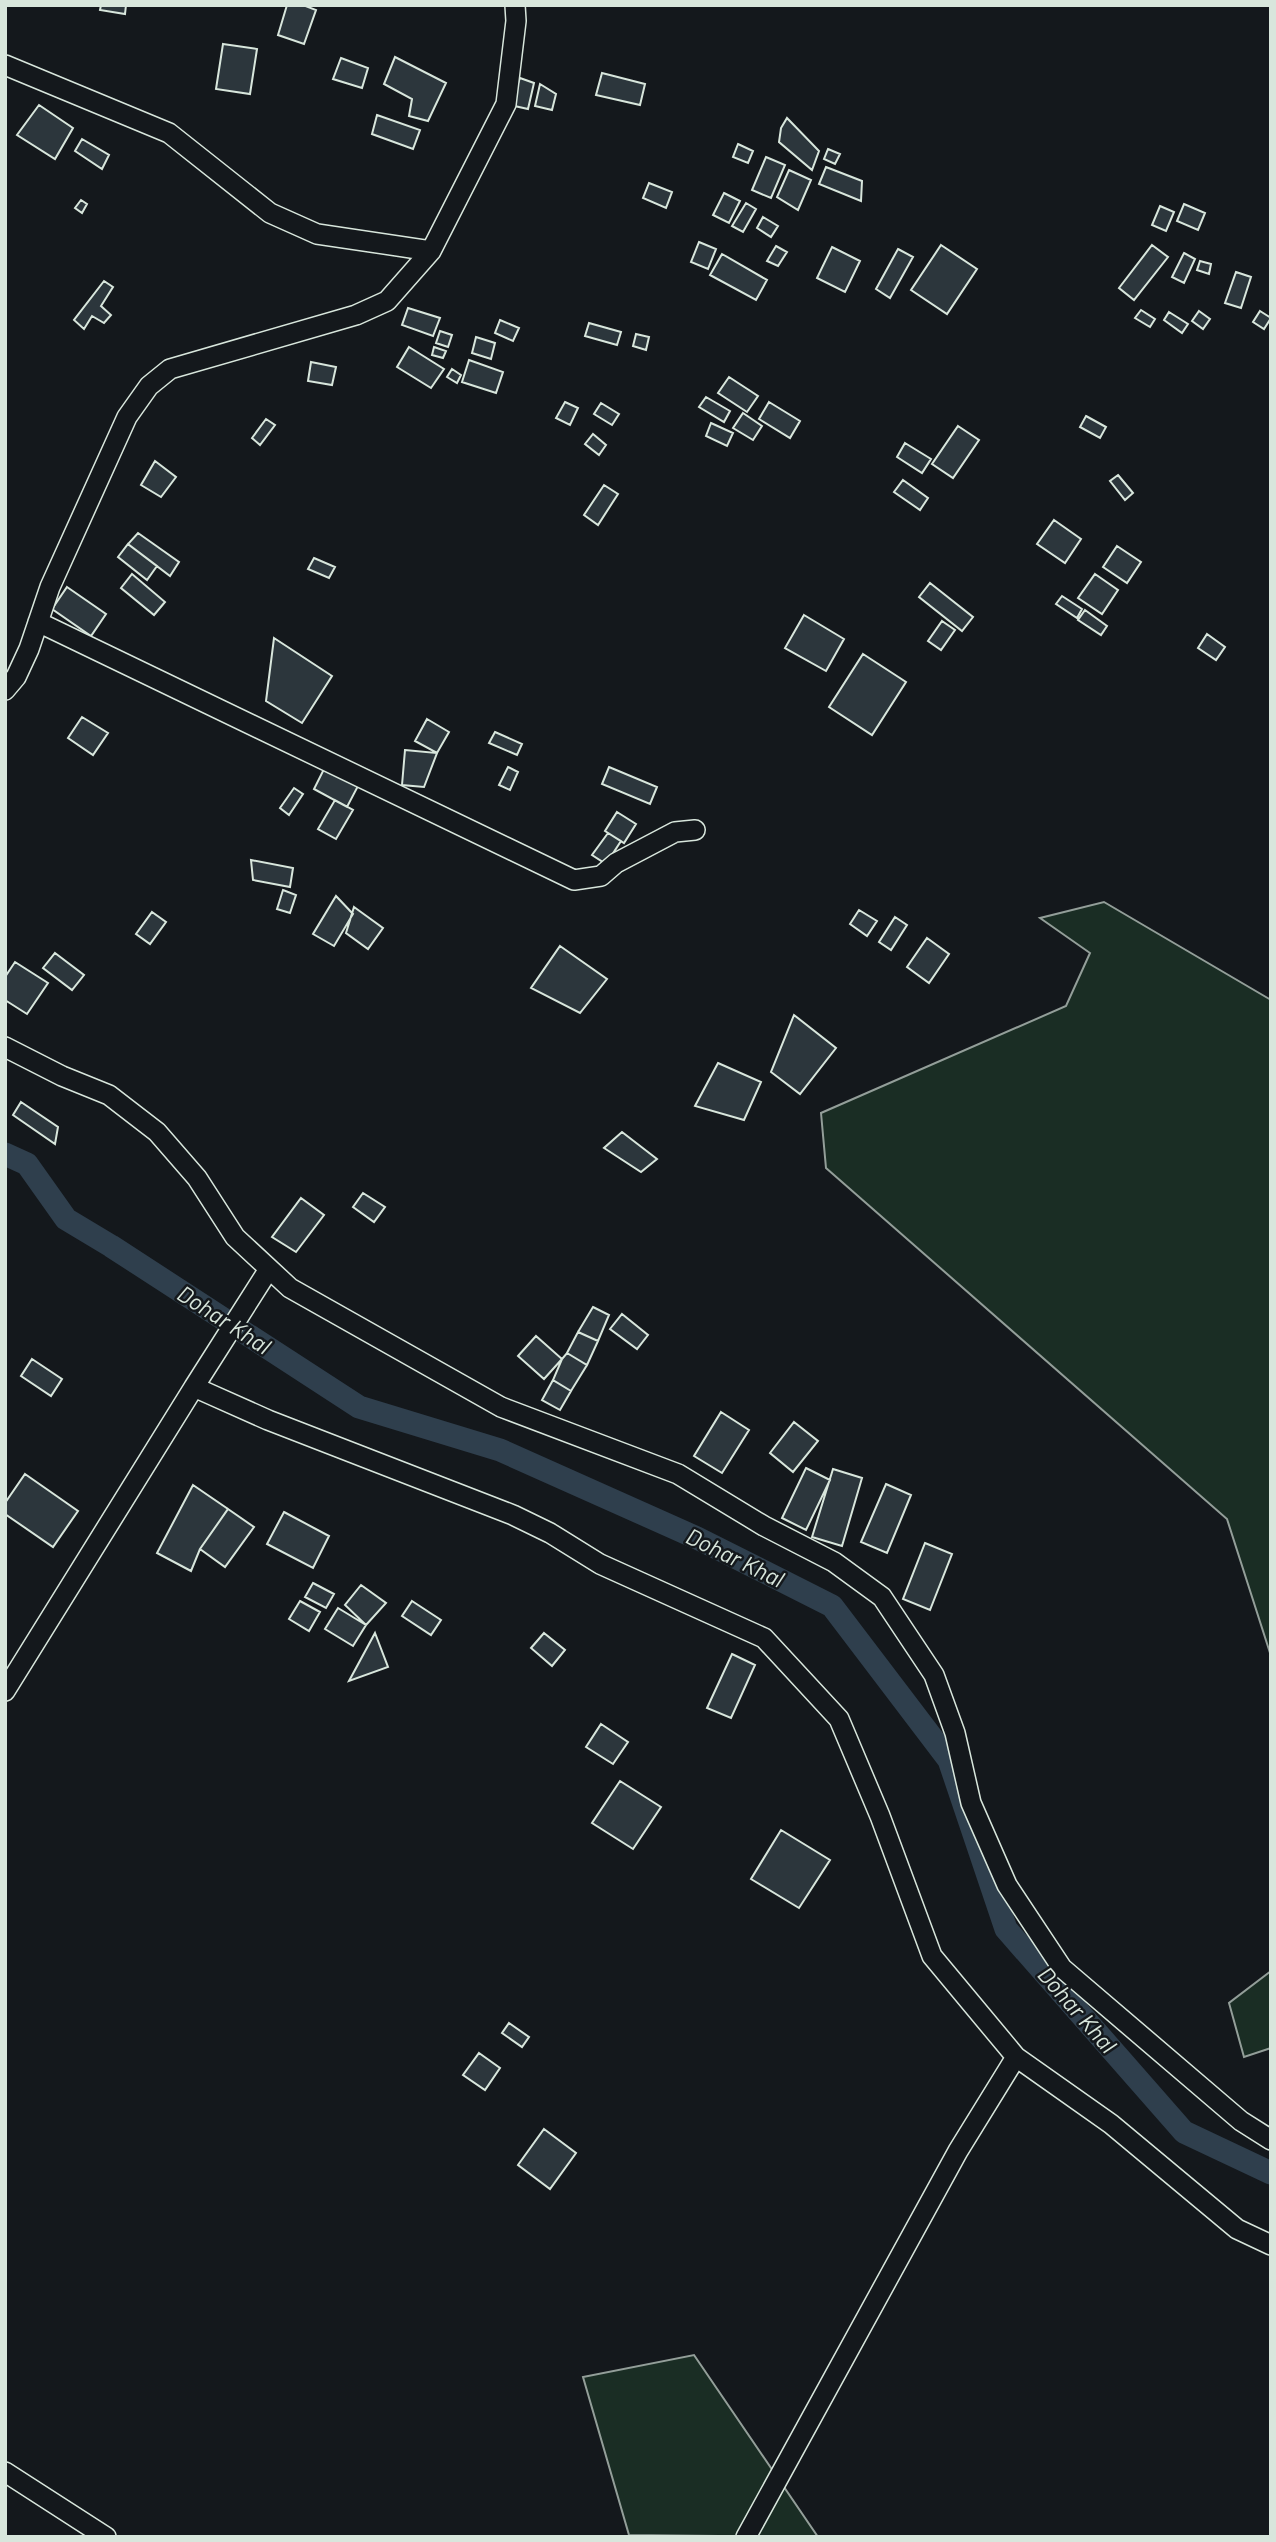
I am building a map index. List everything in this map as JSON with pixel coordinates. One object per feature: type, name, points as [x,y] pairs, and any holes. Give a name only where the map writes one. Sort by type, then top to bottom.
[{"type":"street","points":[[5,690],[16,677],[29,649],[50,587],[127,417],[149,386],[170,369],[356,316],[387,301],[431,251],[506,104],[516,21],[515,5]]},
{"type":"street","points":[[5,65],[169,133],[270,213],[317,234],[431,251]]},
{"type":"street","points":[[38,622],[574,880],[601,876],[616,863],[675,832],[695,830]]},
{"type":"street","points":[[5,1047],[62,1076],[109,1095],[157,1132],[197,1178],[235,1237],[290,1288],[501,1407],[678,1474],[764,1526],[834,1562],[882,1597],[934,1675],[955,1733],[971,1803],[1007,1885],[1062,1968],[1230,2112],[1271,2140]]},
{"type":"street","points":[[5,1691],[269,1269]]},
{"type":"street","points":[[194,1387],[268,1420],[513,1515],[550,1533],[600,1564],[764,1638],[839,1719],[880,1816],[932,1956],[1016,2057],[1111,2124],[1237,2229],[1271,2245]]},
{"type":"street","points":[[746,2537],[958,2151],[1016,2057]]},
{"type":"street","points":[[5,2472],[106,2537]]},
{"type":"green space","points":[[1104,902],[1271,1000],[1271,1656],[1227,1519],[826,1168],[821,1113],[1066,1006],[1090,953],[1040,918]]},
{"type":"green space","points":[[1271,1971],[1271,2048],[1244,2057],[1229,2003]]},
{"type":"green space","points":[[694,2355],[818,2537],[629,2535],[583,2377]]},
{"type":"building","points":[[101,5],[126,5],[125,14],[100,10]]},
{"type":"building","points":[[287,5],[303,5],[316,10],[304,44],[278,35]]},
{"type":"building","points":[[223,44],[257,49],[250,94],[216,89]]},
{"type":"building","points":[[395,57],[446,83],[428,121],[409,116],[412,99],[384,84]]},
{"type":"building","points":[[341,58],[368,68],[362,88],[333,79]]},
{"type":"building","points":[[602,73],[645,84],[640,105],[596,95]]},
{"type":"building","points":[[520,78],[534,83],[528,109],[510,105]]},
{"type":"building","points":[[540,84],[556,94],[552,110],[535,106]]},
{"type":"building","points":[[39,105],[73,128],[55,159],[17,135]]},
{"type":"building","points":[[377,115],[420,130],[413,149],[372,134]]},
{"type":"building","points":[[787,118],[819,151],[812,170],[779,142],[781,128]]},
{"type":"building","points":[[82,139],[109,155],[102,169],[75,151]]},
{"type":"building","points":[[738,144],[753,151],[748,163],[733,157]]},
{"type":"building","points":[[828,149],[840,154],[835,164],[824,159]]},
{"type":"building","points":[[766,157],[785,165],[771,198],[752,190]]},
{"type":"building","points":[[826,167],[862,181],[861,201],[819,184]]},
{"type":"building","points":[[789,170],[811,180],[798,210],[777,197]]},
{"type":"building","points":[[649,183],[672,192],[666,208],[643,198]]},
{"type":"building","points":[[724,193],[740,201],[729,223],[713,215]]},
{"type":"building","points":[[81,200],[87,204],[82,213],[75,208]]},
{"type":"building","points":[[746,203],[756,209],[743,232],[732,226]]},
{"type":"building","points":[[1184,204],[1205,213],[1198,230],[1177,221]]},
{"type":"building","points":[[1160,206],[1174,212],[1166,231],[1152,225]]},
{"type":"building","points":[[763,217],[778,226],[771,237],[757,228]]},
{"type":"building","points":[[699,242],[716,249],[708,269],[691,262]]},
{"type":"building","points":[[941,245],[977,269],[947,314],[911,290]]},
{"type":"building","points":[[1152,245],[1168,257],[1134,300],[1119,288]]},
{"type":"building","points":[[776,246],[787,252],[778,266],[767,261]]},
{"type":"building","points":[[832,247],[860,261],[845,292],[817,278]]},
{"type":"building","points":[[898,249],[913,257],[890,298],[876,289]]},
{"type":"building","points":[[1184,253],[1195,259],[1184,283],[1172,277]]},
{"type":"building","points":[[722,254],[767,280],[756,300],[710,275]]},
{"type":"building","points":[[1200,261],[1211,264],[1209,274],[1197,270]]},
{"type":"building","points":[[1236,272],[1251,277],[1241,308],[1225,303]]},
{"type":"building","points":[[104,281],[113,287],[101,306],[111,315],[104,323],[92,316],[84,329],[74,320]]},
{"type":"building","points":[[408,308],[440,318],[433,336],[402,325]]},
{"type":"building","points":[[1141,310],[1155,319],[1150,327],[1135,318]]},
{"type":"building","points":[[1199,311],[1210,319],[1203,329],[1192,321]]},
{"type":"building","points":[[1260,311],[1271,318],[1264,329],[1253,322]]},
{"type":"building","points":[[1169,312],[1188,324],[1182,333],[1164,320]]},
{"type":"building","points":[[500,320],[519,328],[513,341],[495,333]]},
{"type":"building","points":[[589,323],[621,332],[617,345],[585,336]]},
{"type":"building","points":[[440,331],[452,335],[448,347],[436,343]]},
{"type":"building","points":[[636,334],[649,337],[646,350],[633,346]]},
{"type":"building","points":[[476,337],[495,343],[491,359],[472,353]]},
{"type":"building","points":[[409,347],[444,369],[431,388],[397,367]]},
{"type":"building","points":[[434,347],[446,351],[443,358],[432,355]]},
{"type":"building","points":[[469,360],[503,372],[496,393],[462,382]]},
{"type":"building","points":[[311,362],[336,367],[332,385],[308,381]]},
{"type":"building","points":[[452,369],[461,375],[457,383],[447,377]]},
{"type":"building","points":[[729,377],[758,396],[747,412],[718,393]]},
{"type":"building","points":[[706,397],[730,411],[724,422],[699,407]]},
{"type":"building","points":[[565,402],[578,408],[570,425],[556,418]]},
{"type":"building","points":[[769,402],[800,421],[790,438],[759,419]]},
{"type":"building","points":[[601,403],[619,414],[612,425],[594,414]]},
{"type":"building","points":[[743,413],[762,426],[753,440],[733,428]]},
{"type":"building","points":[[1086,416],[1106,427],[1100,438],[1080,427]]},
{"type":"building","points":[[266,419],[275,425],[260,445],[252,438]]},
{"type":"building","points":[[711,423],[733,433],[727,446],[706,436]]},
{"type":"building","points":[[958,426],[979,440],[953,478],[932,464]]},
{"type":"building","points":[[593,434],[606,445],[599,455],[585,444]]},
{"type":"building","points":[[905,443],[931,459],[922,473],[897,457]]},
{"type":"building","points":[[155,461],[176,477],[161,497],[141,485]]},
{"type":"building","points":[[1118,475],[1133,493],[1125,500],[1110,481]]},
{"type":"building","points":[[903,480],[928,498],[920,510],[894,492]]},
{"type":"building","points":[[604,485],[618,494],[598,525],[584,515]]},
{"type":"building","points":[[1054,520],[1081,539],[1065,563],[1037,544]]},
{"type":"building","points":[[138,533],[179,562],[170,576],[128,544]]},
{"type":"building","points":[[128,544],[157,566],[147,580],[118,557]]},
{"type":"building","points":[[1117,546],[1141,562],[1127,583],[1103,567]]},
{"type":"building","points":[[314,558],[335,567],[329,578],[308,569]]},
{"type":"building","points":[[132,574],[165,602],[154,615],[121,588]]},
{"type":"building","points":[[1095,574],[1118,590],[1102,614],[1078,598]]},
{"type":"building","points":[[930,583],[973,617],[962,631],[919,597]]},
{"type":"building","points":[[67,587],[106,614],[91,636],[52,609]]},
{"type":"building","points":[[1062,596],[1082,609],[1077,618],[1056,604]]},
{"type":"building","points":[[1085,610],[1107,626],[1101,635],[1078,620]]},
{"type":"building","points":[[804,615],[844,639],[826,671],[785,648]]},
{"type":"building","points":[[942,621],[955,630],[941,650],[928,641]]},
{"type":"building","points":[[1207,634],[1225,647],[1216,660],[1198,648]]},
{"type":"building","points":[[274,638],[332,676],[302,723],[266,701]]},
{"type":"building","points":[[863,654],[906,682],[872,735],[829,707]]},
{"type":"building","points":[[82,717],[108,733],[93,755],[68,738]]},
{"type":"building","points":[[427,719],[449,732],[437,753],[415,741]]},
{"type":"building","points":[[495,732],[522,744],[517,755],[489,743]]},
{"type":"building","points":[[405,750],[437,753],[424,787],[402,785]]},
{"type":"building","points":[[508,767],[518,772],[510,790],[499,785]]},
{"type":"building","points":[[609,767],[657,787],[650,804],[602,784]]},
{"type":"building","points":[[324,769],[358,786],[347,807],[314,789]]},
{"type":"building","points":[[294,788],[303,794],[289,815],[280,808]]},
{"type":"building","points":[[335,800],[353,810],[336,839],[318,829]]},
{"type":"building","points":[[617,812],[636,824],[624,843],[605,831]]},
{"type":"building","points":[[608,833],[621,841],[606,864],[592,855]]},
{"type":"building","points":[[251,860],[293,868],[290,887],[253,880]]},
{"type":"building","points":[[283,890],[296,895],[290,913],[277,909]]},
{"type":"building","points":[[336,896],[353,914],[334,946],[313,934]]},
{"type":"building","points":[[354,907],[383,928],[368,949],[346,933]]},
{"type":"building","points":[[859,910],[877,921],[867,936],[850,924]]},
{"type":"building","points":[[152,912],[166,922],[150,944],[136,934]]},
{"type":"building","points":[[895,917],[907,925],[891,950],[879,942]]},
{"type":"building","points":[[927,938],[949,954],[929,983],[907,967]]},
{"type":"building","points":[[560,946],[607,979],[580,1013],[531,988]]},
{"type":"building","points":[[55,953],[84,975],[72,990],[43,968]]},
{"type":"building","points":[[15,962],[48,983],[27,1014],[5,1000],[5,977]]},
{"type":"building","points":[[794,1015],[836,1048],[800,1094],[771,1072]]},
{"type":"building","points":[[718,1063],[761,1082],[744,1120],[695,1106]]},
{"type":"building","points":[[21,1102],[58,1127],[55,1144],[13,1115]]},
{"type":"building","points":[[622,1132],[657,1159],[641,1172],[604,1148]]},
{"type":"building","points":[[363,1193],[385,1207],[374,1222],[353,1207]]},
{"type":"building","points":[[301,1198],[324,1215],[296,1252],[272,1237]]},
{"type":"building","points":[[593,1307],[609,1315],[598,1341],[578,1332]]},
{"type":"building","points":[[622,1314],[648,1335],[637,1349],[610,1329]]},
{"type":"building","points":[[578,1332],[598,1341],[587,1365],[567,1353]]},
{"type":"building","points":[[536,1336],[562,1359],[544,1379],[518,1356]]},
{"type":"building","points":[[567,1353],[587,1365],[571,1391],[553,1380]]},
{"type":"building","points":[[32,1359],[62,1379],[51,1396],[21,1376]]},
{"type":"building","points":[[553,1380],[571,1391],[560,1410],[542,1400]]},
{"type":"building","points":[[721,1412],[749,1430],[722,1473],[694,1456]]},
{"type":"building","points":[[794,1422],[818,1441],[793,1472],[770,1453]]},
{"type":"building","points":[[806,1468],[830,1480],[806,1530],[782,1518]]},
{"type":"building","points":[[833,1469],[862,1478],[842,1546],[812,1537]]},
{"type":"building","points":[[25,1474],[78,1511],[53,1547],[5,1514],[5,1503]]},
{"type":"building","points":[[886,1484],[911,1495],[887,1553],[861,1542]]},
{"type":"building","points":[[193,1485],[228,1509],[200,1549],[191,1571],[157,1553]]},
{"type":"building","points":[[228,1509],[254,1527],[225,1567],[200,1549]]},
{"type":"building","points":[[284,1512],[329,1536],[313,1568],[267,1544]]},
{"type":"building","points":[[925,1543],[952,1554],[930,1610],[903,1599]]},
{"type":"building","points":[[313,1583],[334,1594],[326,1608],[305,1597]]},
{"type":"building","points":[[361,1585],[386,1603],[366,1625],[345,1605]]},
{"type":"building","points":[[300,1601],[320,1612],[309,1631],[289,1619]]},
{"type":"building","points":[[412,1601],[441,1620],[431,1635],[402,1616]]},
{"type":"building","points":[[338,1608],[366,1625],[353,1646],[325,1629]]},
{"type":"building","points":[[375,1633],[388,1667],[349,1681]]},
{"type":"building","points":[[544,1633],[565,1650],[552,1666],[531,1648]]},
{"type":"building","points":[[732,1654],[755,1665],[731,1718],[707,1708]]},
{"type":"building","points":[[601,1724],[628,1742],[613,1764],[586,1747]]},
{"type":"building","points":[[620,1781],[661,1807],[633,1849],[592,1823]]},
{"type":"building","points":[[781,1830],[830,1860],[799,1908],[751,1879]]},
{"type":"building","points":[[509,2023],[529,2037],[522,2047],[502,2033]]},
{"type":"building","points":[[479,2053],[500,2068],[485,2090],[463,2075]]},
{"type":"building","points":[[544,2129],[576,2153],[550,2189],[518,2165]]},
{"type":"waterway","name":"Dohar Khal","points":[[5,1154],[27,1164],[66,1219],[359,1407],[500,1450],[697,1538],[832,1606],[949,1760],[1006,1929],[1184,2132],[1271,2173]]}]
